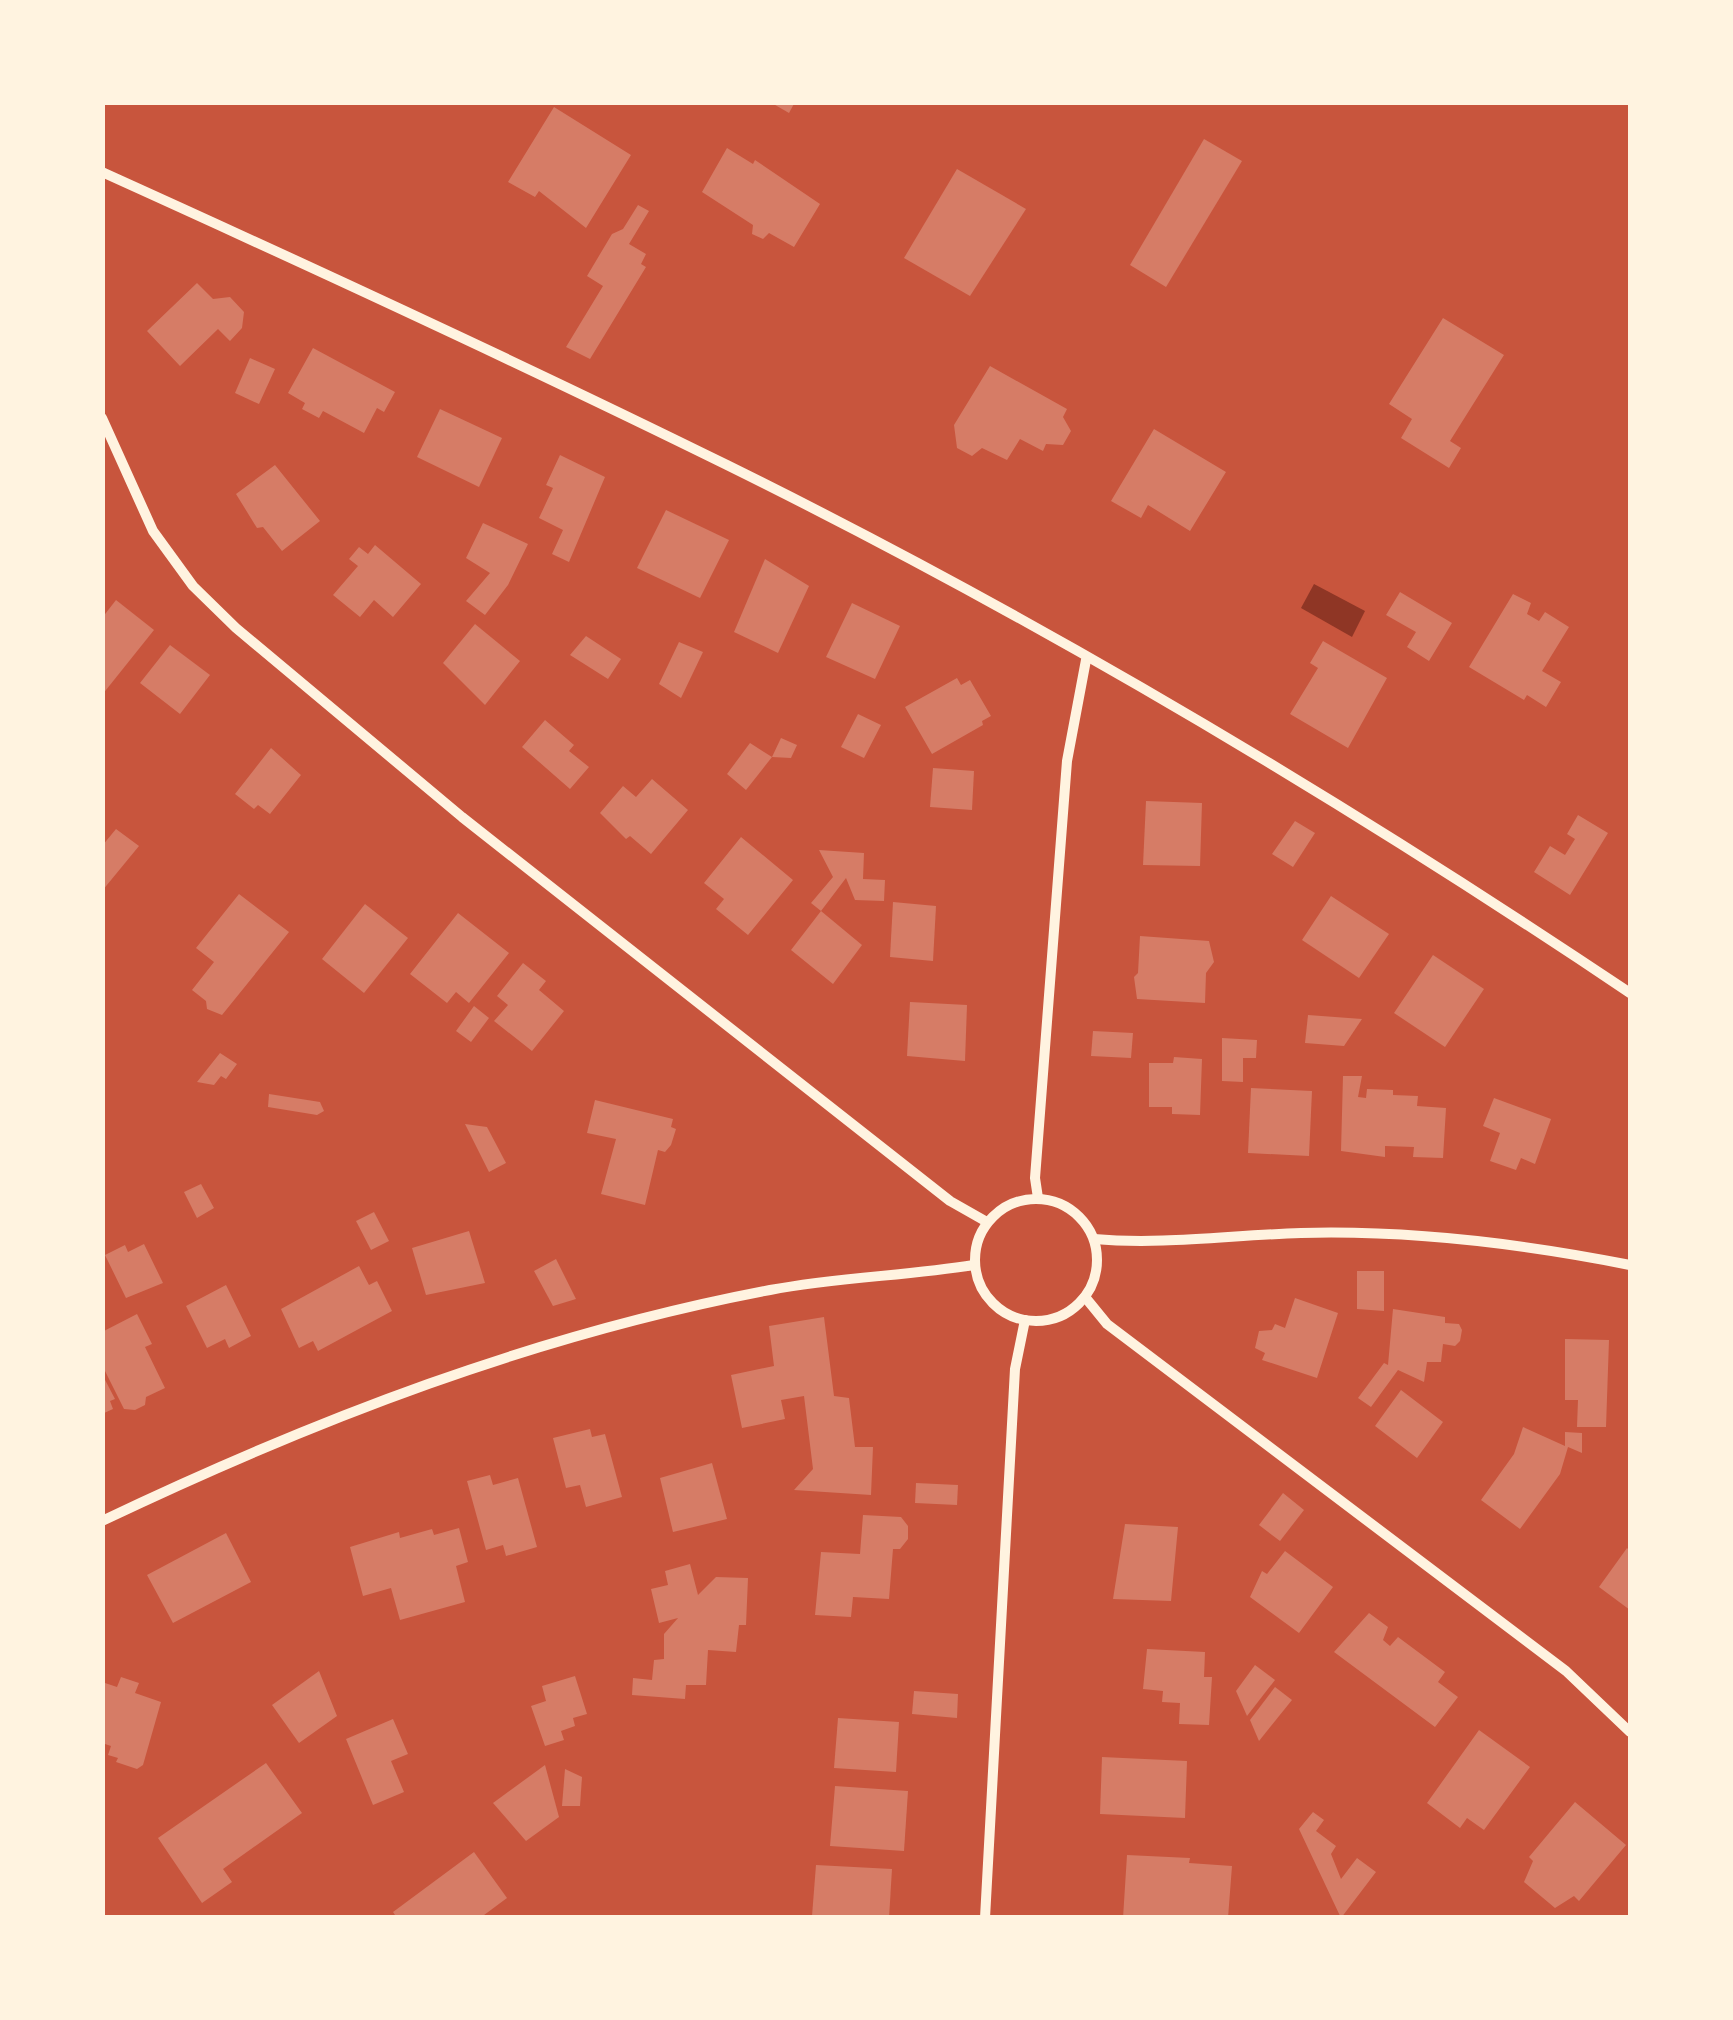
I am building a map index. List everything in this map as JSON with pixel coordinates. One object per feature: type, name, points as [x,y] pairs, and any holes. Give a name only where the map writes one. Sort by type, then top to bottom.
[{"type":"street","points":[[102,172],[730,467],[1230,740],[1503,908],[1630,993]]},
{"type":"street","points":[[102,418],[153,532],[194,586],[236,628],[508,853],[950,1202],[987,1222]]},
{"type":"street","points":[[1038,1198],[1035,1178],[1067,761],[1086,660]]},
{"type":"street","points":[[1038,1198],[1072,1209],[1094,1239],[1098,1259],[1085,1296],[1058,1317],[1025,1320],[990,1302],[974,1265],[979,1235],[987,1222],[1018,1200],[1038,1198]]},
{"type":"street","points":[[1094,1239],[1136,1243],[1305,1232],[1439,1238],[1565,1252],[1630,1265]]},
{"type":"street","points":[[102,1521],[267,1445],[478,1366],[633,1321],[768,1290],[866,1274],[974,1265]]},
{"type":"street","points":[[1085,1296],[1107,1324],[1566,1671],[1630,1732]]},
{"type":"street","points":[[985,1918],[1015,1369],[1025,1320]]},
{"type":"shaded area","points":[[1314,584],[1365,611],[1352,637],[1301,608]]},
{"type":"building","points":[[770,102],[795,102],[789,113]]},
{"type":"building","points":[[554,107],[631,155],[586,228],[539,191],[535,197],[508,182]]},
{"type":"building","points":[[1204,139],[1242,161],[1166,287],[1130,265]]},
{"type":"building","points":[[727,148],[753,164],[755,160],[820,204],[794,247],[769,233],[763,239],[752,234],[753,225],[702,192]]},
{"type":"building","points":[[957,169],[1026,209],[970,296],[904,258]]},
{"type":"building","points":[[638,205],[649,211],[629,244],[646,254],[641,264],[646,267],[590,359],[566,347],[603,286],[587,276],[612,234],[623,229]]},
{"type":"building","points":[[197,283],[213,299],[230,297],[244,312],[242,328],[230,341],[218,329],[180,366],[147,331]]},
{"type":"building","points":[[1443,318],[1504,355],[1450,441],[1461,448],[1449,468],[1401,438],[1412,419],[1389,404]]},
{"type":"building","points":[[313,348],[395,392],[384,412],[377,408],[364,433],[323,411],[319,418],[302,409],[305,403],[288,393]]},
{"type":"building","points":[[250,358],[275,369],[259,404],[235,393]]},
{"type":"building","points":[[990,366],[1067,409],[1063,417],[1071,431],[1063,445],[1046,444],[1043,451],[1020,439],[1007,460],[982,448],[972,456],[957,448],[954,425]]},
{"type":"building","points":[[440,409],[502,438],[479,487],[417,457]]},
{"type":"building","points":[[1154,429],[1226,472],[1190,531],[1148,505],[1141,518],[1111,501]]},
{"type":"building","points":[[560,455],[605,477],[569,562],[552,554],[563,530],[539,518],[553,488],[546,485]]},
{"type":"building","points":[[275,465],[320,521],[282,551],[263,527],[257,528],[236,494]]},
{"type":"building","points":[[666,510],[729,540],[700,598],[637,568]]},
{"type":"building","points":[[483,523],[528,544],[508,585],[485,615],[466,601],[490,573],[466,558]]},
{"type":"building","points":[[375,545],[421,584],[393,617],[374,600],[360,617],[333,595],[358,566],[349,559],[359,547],[368,554]]},
{"type":"building","points":[[765,559],[809,586],[778,653],[734,632]]},
{"type":"building","points":[[1400,592],[1452,623],[1429,661],[1407,647],[1416,632],[1386,615]]},
{"type":"building","points":[[1513,594],[1531,603],[1527,614],[1539,621],[1545,612],[1569,627],[1542,671],[1561,682],[1546,707],[1527,695],[1524,700],[1469,667]]},
{"type":"building","points":[[116,600],[154,630],[102,695],[102,618]]},
{"type":"building","points":[[852,603],[900,626],[875,679],[826,657]]},
{"type":"building","points":[[475,624],[520,661],[485,705],[443,663]]},
{"type":"building","points":[[586,636],[621,659],[608,679],[570,655]]},
{"type":"building","points":[[1323,641],[1387,678],[1348,748],[1290,714],[1318,668],[1310,663]]},
{"type":"building","points":[[679,642],[703,652],[681,698],[659,684]]},
{"type":"building","points":[[170,645],[210,675],[180,714],[140,683]]},
{"type":"building","points":[[957,678],[961,685],[970,680],[991,716],[982,721],[983,725],[932,754],[905,707]]},
{"type":"building","points":[[858,714],[881,725],[864,758],[841,747]]},
{"type":"building","points":[[545,720],[574,745],[569,751],[589,767],[570,789],[522,747]]},
{"type":"building","points":[[781,738],[797,745],[791,758],[772,757]]},
{"type":"building","points":[[750,743],[772,757],[746,790],[727,774]]},
{"type":"building","points":[[271,748],[301,775],[270,814],[258,805],[254,809],[235,794]]},
{"type":"building","points":[[933,768],[974,771],[972,810],[930,807]]},
{"type":"building","points":[[652,779],[688,810],[651,854],[630,836],[626,839],[600,813],[623,786],[636,797]]},
{"type":"building","points":[[1146,801],[1202,803],[1200,866],[1143,865]]},
{"type":"building","points":[[1578,815],[1608,833],[1570,895],[1534,872],[1550,846],[1565,855],[1575,839],[1567,834]]},
{"type":"building","points":[[1295,821],[1315,833],[1293,867],[1272,854]]},
{"type":"building","points":[[116,829],[139,846],[102,891],[102,846]]},
{"type":"building","points":[[741,837],[793,880],[748,935],[716,909],[724,899],[704,883]]},
{"type":"building","points":[[819,850],[864,853],[863,879],[885,880],[884,901],[855,900],[846,878],[821,911],[811,903],[833,877]]},
{"type":"building","points":[[239,894],[289,932],[222,1015],[207,1009],[206,1001],[192,990],[214,962],[196,948]]},
{"type":"building","points":[[1331,896],[1389,934],[1359,978],[1302,940]]},
{"type":"building","points":[[893,902],[936,906],[933,961],[890,957]]},
{"type":"building","points":[[365,904],[408,938],[364,993],[322,959]]},
{"type":"building","points":[[821,911],[862,945],[833,984],[791,950]]},
{"type":"building","points":[[458,913],[509,953],[469,1003],[456,992],[447,1003],[410,974]]},
{"type":"building","points":[[1140,936],[1209,941],[1214,962],[1206,973],[1205,1003],[1137,999],[1134,977],[1138,973]]},
{"type":"building","points":[[1433,955],[1484,989],[1445,1047],[1394,1013]]},
{"type":"building","points":[[523,963],[546,981],[539,990],[564,1011],[532,1051],[494,1021],[508,1005],[497,996]]},
{"type":"building","points":[[910,1002],[967,1005],[965,1061],[907,1056]]},
{"type":"building","points":[[474,1006],[489,1018],[471,1042],[456,1031]]},
{"type":"building","points":[[1308,1015],[1362,1019],[1344,1046],[1305,1043]]},
{"type":"building","points":[[1093,1031],[1133,1033],[1131,1058],[1091,1056]]},
{"type":"building","points":[[1222,1038],[1257,1040],[1256,1058],[1243,1058],[1243,1082],[1222,1081]]},
{"type":"building","points":[[220,1053],[237,1064],[226,1079],[221,1076],[214,1085],[197,1082]]},
{"type":"building","points":[[1174,1057],[1202,1059],[1200,1115],[1172,1114],[1172,1107],[1149,1107],[1149,1063],[1173,1063]]},
{"type":"building","points":[[1343,1076],[1362,1076],[1358,1097],[1366,1098],[1367,1089],[1393,1090],[1393,1095],[1418,1096],[1417,1106],[1446,1108],[1443,1158],[1413,1157],[1414,1147],[1385,1146],[1385,1157],[1341,1151]]},
{"type":"building","points":[[1251,1088],[1312,1091],[1309,1156],[1248,1153]]},
{"type":"building","points":[[269,1094],[320,1102],[324,1111],[317,1115],[268,1107]]},
{"type":"building","points":[[1494,1098],[1551,1119],[1535,1164],[1521,1158],[1516,1170],[1490,1161],[1500,1133],[1483,1126]]},
{"type":"building","points":[[595,1100],[673,1119],[671,1127],[676,1129],[671,1145],[665,1152],[658,1150],[645,1205],[601,1194],[616,1139],[587,1133]]},
{"type":"building","points":[[465,1124],[487,1127],[506,1163],[489,1172]]},
{"type":"building","points":[[201,1184],[214,1208],[197,1218],[184,1192]]},
{"type":"building","points":[[374,1212],[389,1241],[371,1250],[356,1221]]},
{"type":"building","points":[[469,1231],[485,1283],[426,1295],[412,1248]]},
{"type":"building","points":[[144,1244],[163,1283],[126,1298],[105,1255],[125,1245],[128,1252]]},
{"type":"building","points":[[556,1259],[576,1299],[553,1306],[534,1271]]},
{"type":"building","points":[[359,1266],[369,1285],[377,1281],[392,1311],[318,1351],[313,1341],[299,1348],[281,1309]]},
{"type":"building","points":[[1357,1271],[1384,1271],[1384,1311],[1357,1309]]},
{"type":"building","points":[[226,1285],[251,1336],[229,1348],[225,1339],[207,1348],[186,1306]]},
{"type":"building","points":[[1295,1298],[1338,1313],[1317,1378],[1262,1360],[1265,1353],[1255,1348],[1259,1331],[1272,1330],[1275,1324],[1285,1328]]},
{"type":"building","points":[[1393,1309],[1445,1317],[1445,1323],[1459,1324],[1460,1341],[1455,1346],[1443,1344],[1441,1362],[1427,1362],[1424,1382],[1398,1370],[1371,1407],[1358,1398],[1384,1363],[1388,1365]]},
{"type":"building","points":[[137,1314],[152,1344],[145,1347],[165,1388],[146,1397],[145,1405],[135,1410],[124,1409],[102,1365],[102,1332]]},
{"type":"building","points":[[824,1317],[834,1396],[849,1398],[855,1447],[873,1447],[871,1495],[794,1490],[813,1469],[804,1396],[781,1400],[785,1419],[742,1428],[731,1375],[774,1366],[769,1326]]},
{"type":"building","points":[[1565,1339],[1609,1340],[1606,1427],[1577,1427],[1578,1400],[1565,1400]]},
{"type":"building","points":[[102,1374],[115,1399],[110,1401],[113,1409],[102,1414]]},
{"type":"building","points":[[1401,1390],[1443,1422],[1417,1458],[1375,1426]]},
{"type":"building","points":[[1523,1427],[1565,1446],[1565,1432],[1582,1433],[1582,1453],[1568,1447],[1560,1474],[1520,1529],[1481,1500],[1514,1454]]},
{"type":"building","points":[[590,1429],[592,1437],[605,1434],[622,1497],[586,1507],[580,1485],[566,1488],[553,1438]]},
{"type":"building","points":[[712,1463],[727,1519],[673,1532],[660,1478]]},
{"type":"building","points":[[490,1475],[493,1485],[518,1478],[537,1547],[506,1556],[503,1545],[486,1550],[467,1481]]},
{"type":"building","points":[[916,1483],[958,1485],[957,1505],[915,1503]]},
{"type":"building","points":[[1283,1493],[1304,1510],[1280,1541],[1259,1525]]},
{"type":"building","points":[[863,1515],[901,1517],[908,1526],[908,1539],[900,1549],[893,1549],[889,1599],[853,1597],[851,1617],[815,1615],[821,1552],[860,1554]]},
{"type":"building","points":[[1125,1524],[1178,1527],[1171,1601],[1113,1599]]},
{"type":"building","points":[[459,1528],[468,1562],[456,1566],[465,1602],[400,1620],[391,1588],[363,1596],[350,1547],[399,1532],[400,1538],[432,1529],[434,1535]]},
{"type":"building","points":[[226,1533],[251,1582],[173,1623],[147,1575]]},
{"type":"building","points":[[1627,1548],[1630,1551],[1630,1610],[1599,1587]]},
{"type":"building","points":[[1285,1551],[1333,1587],[1299,1633],[1250,1597],[1262,1571],[1267,1574]]},
{"type":"building","points":[[690,1564],[698,1595],[716,1577],[748,1578],[746,1625],[739,1625],[736,1652],[708,1650],[706,1685],[686,1685],[685,1699],[632,1695],[633,1678],[652,1680],[654,1660],[664,1659],[664,1634],[678,1618],[659,1623],[651,1589],[668,1585],[665,1571]]},
{"type":"building","points":[[1369,1613],[1388,1627],[1383,1640],[1390,1646],[1398,1637],[1445,1672],[1438,1682],[1458,1697],[1435,1727],[1334,1652]]},
{"type":"building","points":[[1147,1649],[1205,1652],[1204,1677],[1212,1677],[1209,1725],[1179,1724],[1180,1703],[1162,1702],[1163,1691],[1143,1689]]},
{"type":"building","points":[[1255,1665],[1275,1680],[1247,1716],[1236,1691]]},
{"type":"building","points":[[319,1671],[337,1716],[299,1743],[272,1705]]},
{"type":"building","points":[[575,1676],[587,1714],[573,1718],[575,1726],[561,1731],[564,1740],[545,1746],[531,1706],[546,1701],[542,1686]]},
{"type":"building","points":[[121,1677],[139,1683],[135,1693],[161,1702],[143,1765],[137,1769],[116,1762],[118,1758],[108,1755],[111,1746],[102,1743],[102,1682],[117,1687]]},
{"type":"building","points":[[1275,1687],[1292,1700],[1259,1741],[1250,1720]]},
{"type":"building","points":[[914,1691],[958,1694],[957,1718],[912,1714]]},
{"type":"building","points":[[838,1718],[899,1722],[896,1772],[834,1768]]},
{"type":"building","points":[[393,1719],[408,1754],[391,1761],[404,1792],[373,1805],[346,1739]]},
{"type":"building","points":[[1479,1730],[1530,1767],[1484,1830],[1467,1818],[1460,1828],[1427,1803]]},
{"type":"building","points":[[1102,1757],[1187,1761],[1185,1818],[1100,1814]]},
{"type":"building","points":[[266,1763],[302,1813],[223,1869],[232,1882],[202,1903],[158,1838]]},
{"type":"building","points":[[545,1765],[559,1817],[526,1841],[493,1803]]},
{"type":"building","points":[[565,1769],[582,1777],[580,1806],[562,1806]]},
{"type":"building","points":[[835,1786],[908,1791],[904,1851],[830,1846]]},
{"type":"building","points":[[1575,1802],[1626,1845],[1579,1901],[1574,1896],[1555,1908],[1524,1882],[1533,1861],[1529,1857]]},
{"type":"building","points":[[1313,1812],[1324,1820],[1316,1831],[1336,1846],[1331,1854],[1341,1879],[1357,1858],[1376,1872],[1341,1918],[1299,1829]]},
{"type":"building","points":[[474,1852],[507,1898],[480,1918],[397,1918],[393,1912]]},
{"type":"building","points":[[1127,1855],[1190,1858],[1189,1863],[1232,1866],[1228,1918],[1123,1918]]},
{"type":"building","points":[[816,1865],[892,1869],[889,1918],[812,1916]]}]
